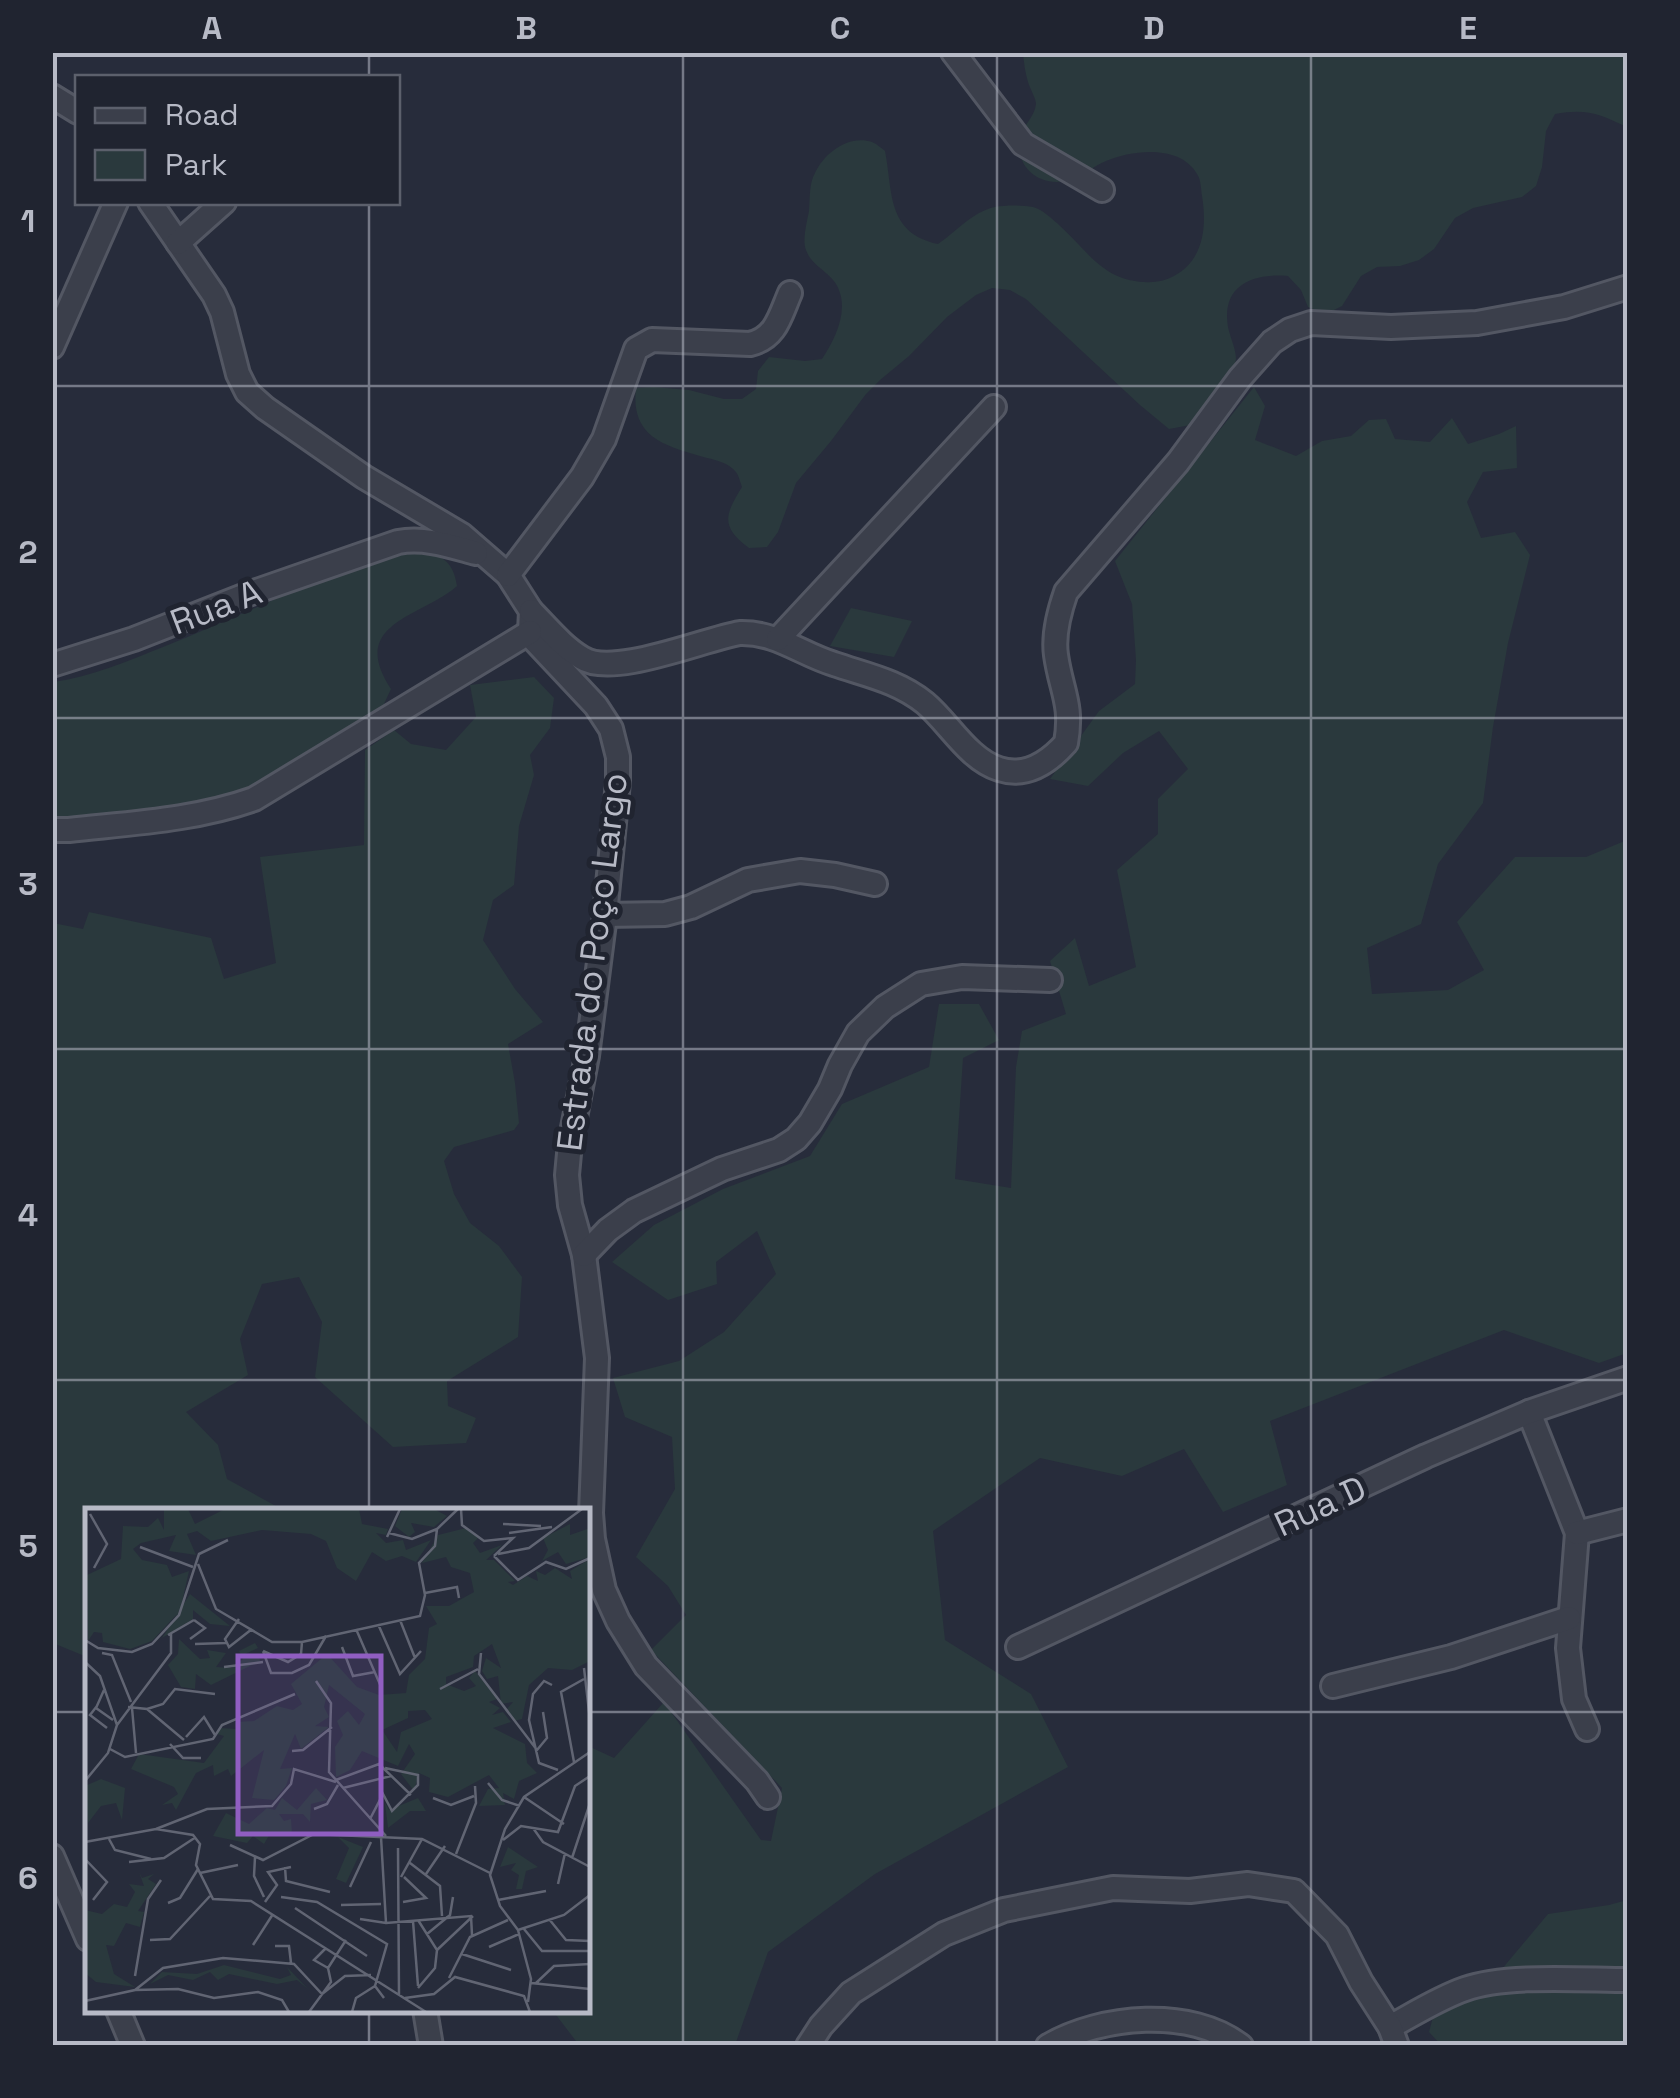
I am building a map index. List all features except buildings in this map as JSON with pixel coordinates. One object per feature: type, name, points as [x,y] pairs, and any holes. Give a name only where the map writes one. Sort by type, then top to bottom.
[{"type":"street","points":[[954,52],[1023,144],[1102,190]]},
{"type":"street","points":[[52,96],[75,110]]},
{"type":"street","points":[[52,347],[115,205]]},
{"type":"street","name":"Estrada do Poço Largo","points":[[152,205],[214,296],[238,374],[248,392],[364,477],[462,534],[508,575],[543,650],[596,706],[611,729],[618,758],[618,782],[606,915],[567,1175],[570,1205],[584,1255],[597,1358],[593,1539],[604,1590],[646,1666],[768,1797]]},
{"type":"street","points":[[178,243],[221,205]]},
{"type":"street","points":[[52,830],[187,817],[254,799],[531,622],[594,663],[634,661],[740,633],[778,638],[832,664],[907,690],[988,764],[1016,772],[1031,769],[1046,763],[1066,742],[1070,724],[1055,653],[1057,619],[1066,592],[1178,462],[1272,342],[1310,323],[1391,327],[1477,323],[1564,306],[1628,287]]},
{"type":"street","points":[[508,575],[582,477],[604,439],[636,349],[652,340],[750,344],[762,341],[773,332],[790,293]]},
{"type":"street","points":[[778,638],[994,407]]},
{"type":"street","name":"Rua A","points":[[52,665],[134,639],[252,592],[414,539],[486,556]]},
{"type":"street","points":[[606,915],[664,914],[691,908],[748,880],[800,870],[874,884]]},
{"type":"street","points":[[584,1255],[634,1211],[722,1169],[780,1150],[796,1139],[830,1090],[858,1033],[885,1007],[921,984],[962,976],[1050,980]]},
{"type":"street","name":"Rua D","points":[[1018,1646],[1426,1456],[1529,1412],[1628,1378]]},
{"type":"street","points":[[1529,1412],[1577,1533],[1568,1648],[1574,1698],[1588,1729]]},
{"type":"street","points":[[1577,1533],[1628,1520]]},
{"type":"street","points":[[1333,1686],[1452,1657],[1570,1618]]},
{"type":"street","points":[[52,1856],[82,1910]]},
{"type":"street","points":[[808,2046],[850,1994],[944,1934],[1004,1910],[1113,1888],[1190,1891],[1248,1884],[1294,1891],[1337,1935],[1393,2036],[1467,1988],[1497,1982],[1628,1980]]},
{"type":"street","points":[[119,2013],[134,2046]]},
{"type":"street","points":[[426,2013],[431,2046]]},
{"type":"street","points":[[1048,2046],[1099,2027],[1168,2019],[1213,2028],[1241,2046]]},
{"type":"green space","points":[[1023,53],[1627,53],[1627,127],[1592,113],[1555,114],[1546,131],[1536,186],[1522,197],[1473,208],[1455,218],[1434,249],[1419,260],[1377,267],[1361,276],[1342,306],[1326,314],[1308,307],[1301,290],[1288,276],[1263,277],[1242,285],[1230,301],[1227,313],[1235,365],[1204,416],[1185,426],[1169,429],[1026,299],[1010,290],[992,288],[976,295],[947,317],[866,394],[796,483],[778,532],[767,547],[749,548],[733,533],[728,520],[742,487],[736,472],[723,463],[654,438],[639,419],[636,388],[689,390],[724,399],[742,399],[756,389],[758,371],[769,357],[822,359],[838,328],[842,301],[833,280],[809,256],[805,236],[813,177],[824,159],[838,147],[863,140],[885,151],[900,220],[921,238],[938,244],[979,213],[995,207],[1019,206],[1043,212],[1106,270],[1129,280],[1152,282],[1171,278],[1197,252],[1204,219],[1200,182],[1189,164],[1179,158],[1155,152],[1129,154],[1062,182],[1042,179],[1026,168],[1019,149],[1020,138],[1036,104]]},
{"type":"green space","points":[[1254,387],[1265,406],[1255,440],[1296,456],[1322,441],[1351,436],[1369,420],[1386,419],[1395,439],[1430,442],[1452,418],[1468,444],[1516,426],[1517,468],[1483,472],[1467,502],[1481,538],[1515,532],[1530,555],[1508,643],[1483,803],[1438,864],[1421,924],[1367,948],[1372,994],[1448,990],[1484,970],[1457,922],[1515,857],[1586,857],[1627,840],[1627,1353],[1599,1363],[1504,1330],[1270,1421],[1287,1485],[1223,1512],[1184,1449],[1122,1476],[1040,1458],[933,1531],[945,1640],[1031,1694],[1068,1767],[875,1874],[768,1952],[735,2045],[579,2045],[555,2013],[590,2013],[590,1747],[614,1758],[664,1702],[761,1840],[771,1841],[782,1788],[651,1650],[686,1615],[668,1586],[636,1557],[675,1489],[672,1437],[625,1417],[613,1378],[679,1361],[724,1332],[776,1274],[757,1231],[716,1262],[717,1284],[668,1300],[612,1262],[654,1225],[723,1189],[810,1156],[842,1104],[929,1067],[939,1004],[979,1004],[999,1040],[963,1058],[955,1179],[1011,1188],[1016,1067],[1022,1031],[1066,1014],[1050,961],[1075,938],[1089,986],[1136,967],[1117,870],[1158,834],[1158,799],[1188,769],[1159,731],[1123,753],[1088,786],[1050,779],[1099,711],[1135,684],[1132,604],[1115,561]]},
{"type":"green space","points":[[422,549],[446,562],[457,586],[394,624],[383,636],[378,649],[380,667],[391,689],[383,706],[288,773],[208,802],[122,820],[53,820],[53,682],[123,663],[323,580]]},
{"type":"green space","points":[[851,608],[912,621],[894,657],[830,646]]},
{"type":"green space","points":[[534,677],[554,698],[550,728],[530,755],[534,775],[519,826],[514,885],[493,900],[483,940],[515,989],[543,1022],[508,1044],[519,1123],[514,1130],[454,1147],[444,1161],[454,1194],[470,1223],[499,1246],[522,1277],[518,1337],[447,1381],[448,1406],[476,1418],[466,1443],[393,1447],[315,1377],[322,1322],[299,1277],[262,1284],[240,1339],[248,1375],[186,1412],[218,1445],[227,1479],[279,1508],[85,1508],[85,1656],[53,1643],[53,923],[83,929],[89,912],[211,938],[224,979],[276,963],[260,857],[364,845],[365,750],[394,730],[411,744],[446,750],[476,717],[470,685]]},
{"type":"green space","points":[[1627,1900],[1627,2045],[1441,2045],[1429,2032],[1435,2010],[1491,1982],[1548,1914]]}]
